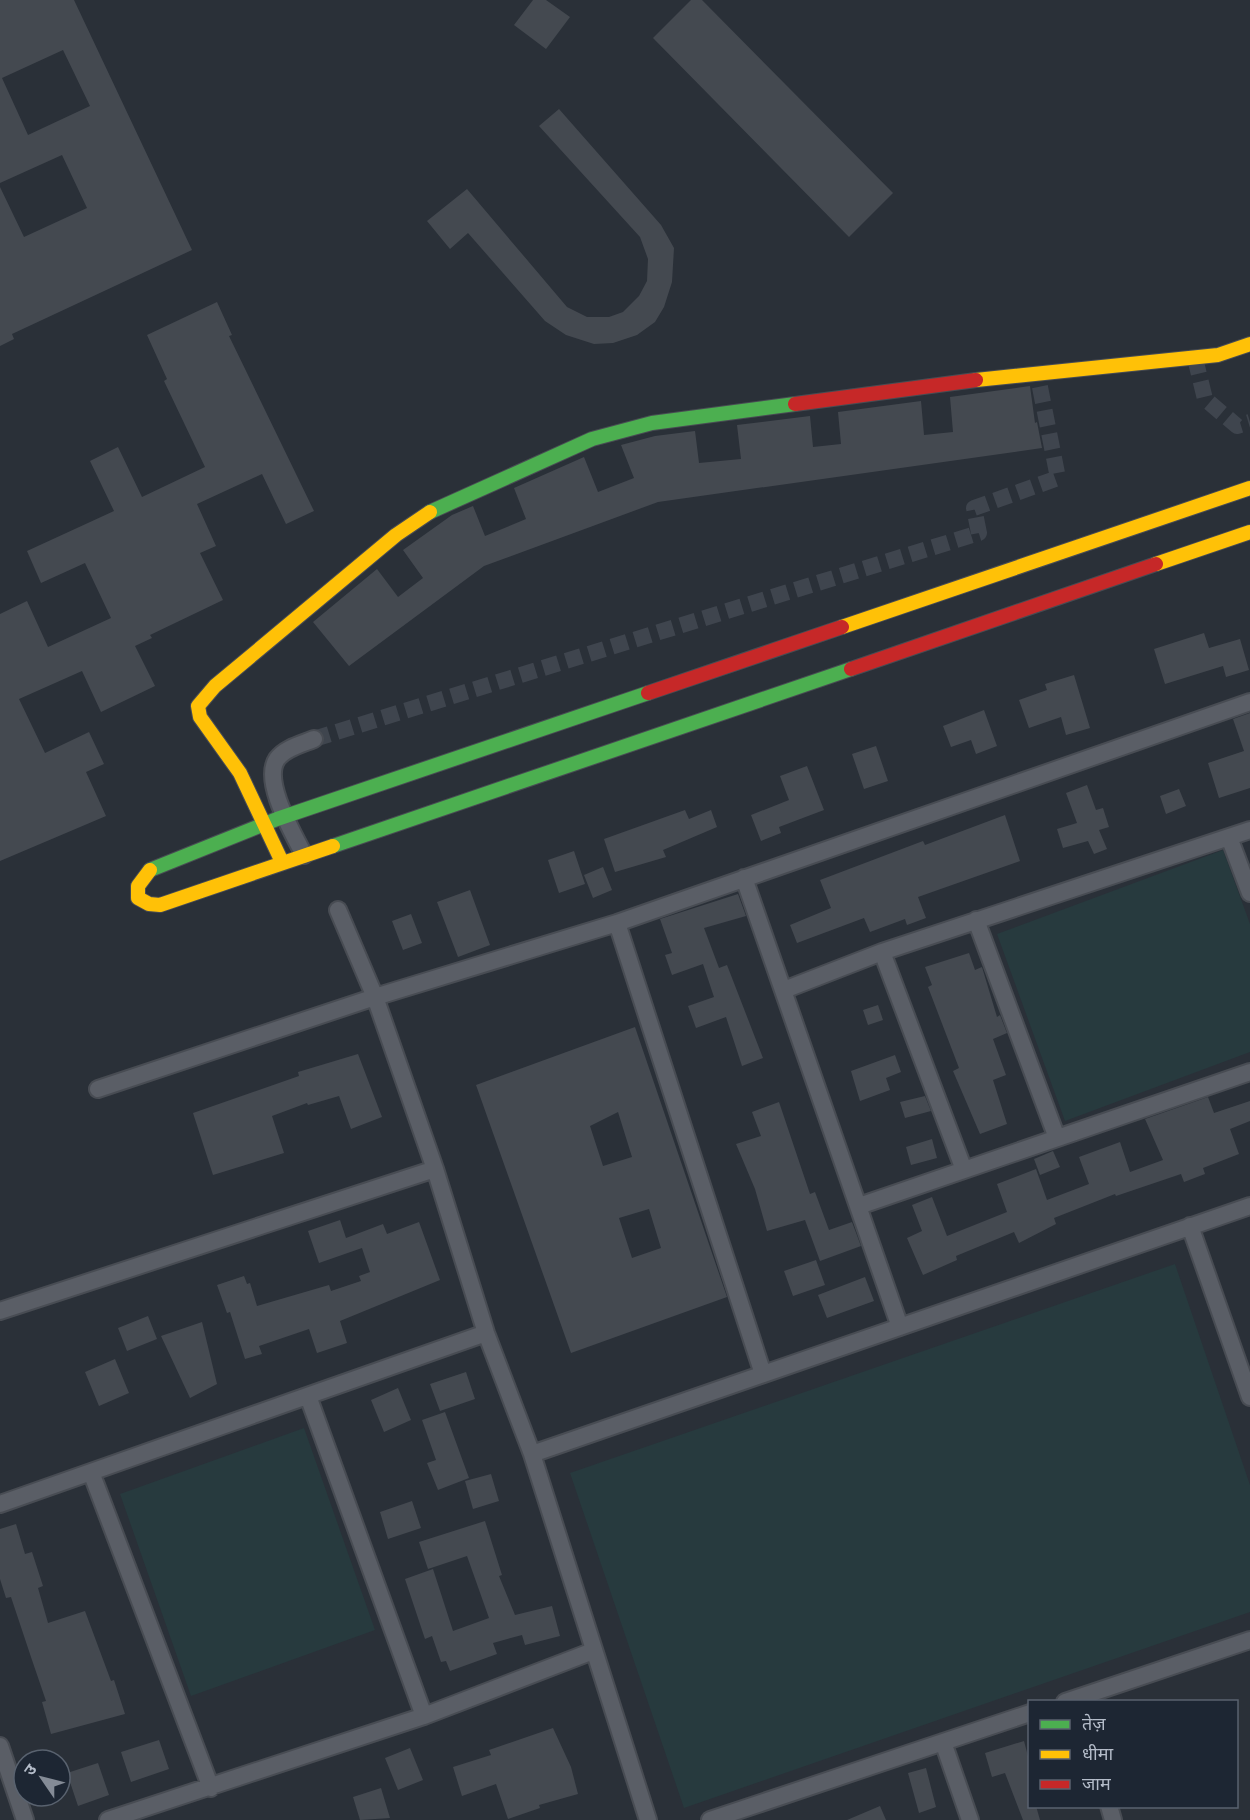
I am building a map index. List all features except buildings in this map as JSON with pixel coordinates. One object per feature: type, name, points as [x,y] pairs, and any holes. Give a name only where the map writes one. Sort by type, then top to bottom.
[{"type":"street","points":[[282,862],[240,773],[200,717],[198,706],[215,686],[396,534],[439,506],[592,439],[652,423],[1036,372],[1218,355],[1250,344]]},
{"type":"street","points":[[1250,488],[263,825],[153,867],[141,876],[136,885],[137,894],[141,901],[149,905],[160,905],[1250,532]]},
{"type":"street","points":[[98,1089],[375,997],[617,923],[1250,702]]},
{"type":"street","points":[[304,855],[285,817],[272,776],[273,767],[283,752],[314,739]]},
{"type":"street","points":[[784,990],[882,952],[1250,830]]},
{"type":"street","points":[[1229,837],[1250,893]]},
{"type":"street","points":[[744,878],[900,1327]]},
{"type":"street","points":[[338,910],[375,997],[435,1168],[486,1333],[532,1454],[648,1820]]},
{"type":"street","points":[[976,920],[1057,1138]]},
{"type":"street","points":[[617,923],[763,1374]]},
{"type":"street","points":[[882,952],[964,1170]]},
{"type":"street","points":[[859,1206],[1250,1072]]},
{"type":"street","points":[[0,1311],[435,1168]]},
{"type":"street","points":[[532,1454],[1250,1206]]},
{"type":"street","points":[[1190,1226],[1248,1387]]},
{"type":"street","points":[[0,1504],[486,1333]]},
{"type":"street","points":[[308,1396],[424,1716]]},
{"type":"street","points":[[91,1472],[211,1788]]},
{"type":"street","points":[[1072,1700],[1250,1640]]},
{"type":"street","points":[[108,1820],[211,1788],[424,1716],[593,1651]]},
{"type":"street","points":[[710,1820],[1028,1713]]},
{"type":"street","points":[[943,1742],[970,1820]]},
{"type":"street","points":[[0,1746],[25,1820]]},
{"type":"green space","points":[[1223,850],[1250,924],[1250,1052],[1065,1121],[997,934]]},
{"type":"green space","points":[[1175,1264],[1250,1485],[1250,1612],[684,1808],[570,1473]]},
{"type":"green space","points":[[304,1428],[375,1630],[191,1696],[120,1494]]},
{"type":"tunnel","points":[[1195,358],[1205,399],[1237,426],[1250,422]]},
{"type":"tunnel","points":[[314,739],[979,533],[974,508],[1058,478],[1037,372]]},
{"type":"traffic: fast","points":[[430,512],[592,439],[652,423],[795,404]]},
{"type":"traffic: fast","points":[[333,846],[851,669]]},
{"type":"traffic: fast","points":[[150,870],[277,819],[648,693]]},
{"type":"traffic: slow","points":[[976,380],[1218,355],[1250,344]]},
{"type":"traffic: slow","points":[[842,627],[1250,488]]},
{"type":"traffic: slow","points":[[282,862],[240,773],[200,717],[198,706],[215,686],[396,535],[430,512]]},
{"type":"traffic: slow","points":[[1156,564],[1250,532]]},
{"type":"traffic: slow","points":[[150,870],[138,886],[138,898],[149,904],[160,905],[333,846]]},
{"type":"traffic: jam","points":[[795,404],[976,380]]},
{"type":"traffic: jam","points":[[851,669],[1156,564]]},
{"type":"traffic: jam","points":[[648,693],[842,627]]}]
